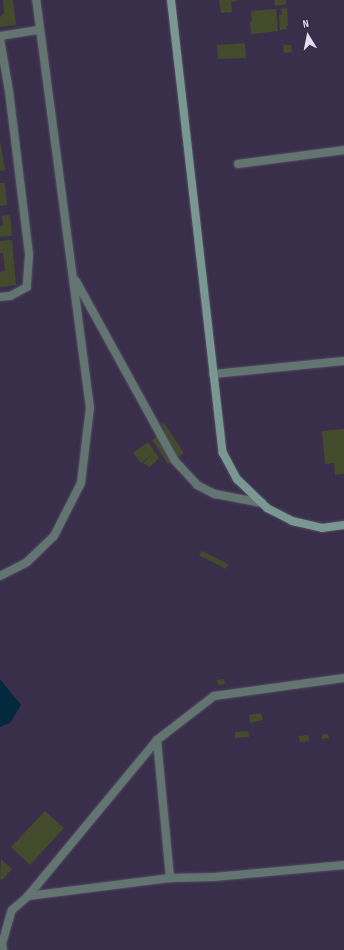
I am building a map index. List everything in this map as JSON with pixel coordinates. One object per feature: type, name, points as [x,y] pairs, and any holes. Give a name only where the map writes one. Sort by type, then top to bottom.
[{"type":"street","points":[[0,576],[27,562],[54,536],[81,483],[90,408],[74,277],[36,0]]},
{"type":"street","points":[[171,0],[222,453],[237,479],[267,508],[292,521],[322,528],[344,525]]},
{"type":"street","points":[[0,36],[39,30]]},
{"type":"street","points":[[0,39],[9,91],[30,255],[27,286],[10,296],[0,298]]},
{"type":"street","points":[[238,164],[344,150]]},
{"type":"street","points":[[74,277],[175,461],[197,484],[215,494],[262,503]]},
{"type":"street","points":[[213,374],[344,361]]},
{"type":"street","points":[[3,950],[2,944],[12,910],[28,896],[157,740],[214,696],[344,678]]},
{"type":"street","points":[[157,740],[170,878]]},
{"type":"street","points":[[28,896],[170,878],[214,877],[344,865]]},
{"type":"water","points":[[0,679],[21,705],[10,723],[0,727]]},
{"type":"building","points":[[3,0],[13,0],[16,25],[0,27],[0,17],[4,14]]},
{"type":"building","points":[[219,0],[237,1],[231,2],[232,12],[221,13]]},
{"type":"building","points":[[274,0],[286,0],[286,4],[275,6]]},
{"type":"building","points":[[287,8],[288,26],[286,26],[287,29],[280,30],[279,15],[282,15],[281,9]]},
{"type":"building","points":[[276,9],[278,31],[251,34],[251,11]]},
{"type":"building","points":[[245,43],[246,58],[218,59],[217,45]]},
{"type":"building","points":[[283,45],[291,45],[292,52],[284,53]]},
{"type":"building","points":[[0,141],[5,170],[0,171]]},
{"type":"building","points":[[0,183],[5,183],[7,205],[0,206]]},
{"type":"building","points":[[10,215],[12,236],[0,237],[0,226],[3,226],[2,216]]},
{"type":"building","points":[[12,240],[16,285],[0,287],[0,272],[5,271],[3,253],[0,253],[0,241]]},
{"type":"building","points":[[164,423],[184,453],[168,464],[152,440],[165,431],[161,425]]},
{"type":"building","points":[[344,429],[344,474],[335,475],[334,463],[325,464],[322,431]]},
{"type":"building","points":[[148,442],[159,458],[150,467],[143,463],[154,453],[141,463],[133,453]]},
{"type":"building","points":[[202,551],[228,564],[226,569],[199,555]]},
{"type":"building","points":[[224,679],[225,684],[218,685],[217,680]]},
{"type":"building","points":[[261,713],[263,720],[250,723],[249,715]]},
{"type":"building","points":[[248,731],[249,737],[235,738],[235,732]]},
{"type":"building","points":[[328,734],[329,738],[322,739],[322,735]]},
{"type":"building","points":[[308,735],[309,741],[300,742],[299,736]]},
{"type":"building","points":[[45,811],[64,828],[30,865],[11,847]]},
{"type":"building","points":[[1,859],[12,869],[2,880],[0,879]]}]
